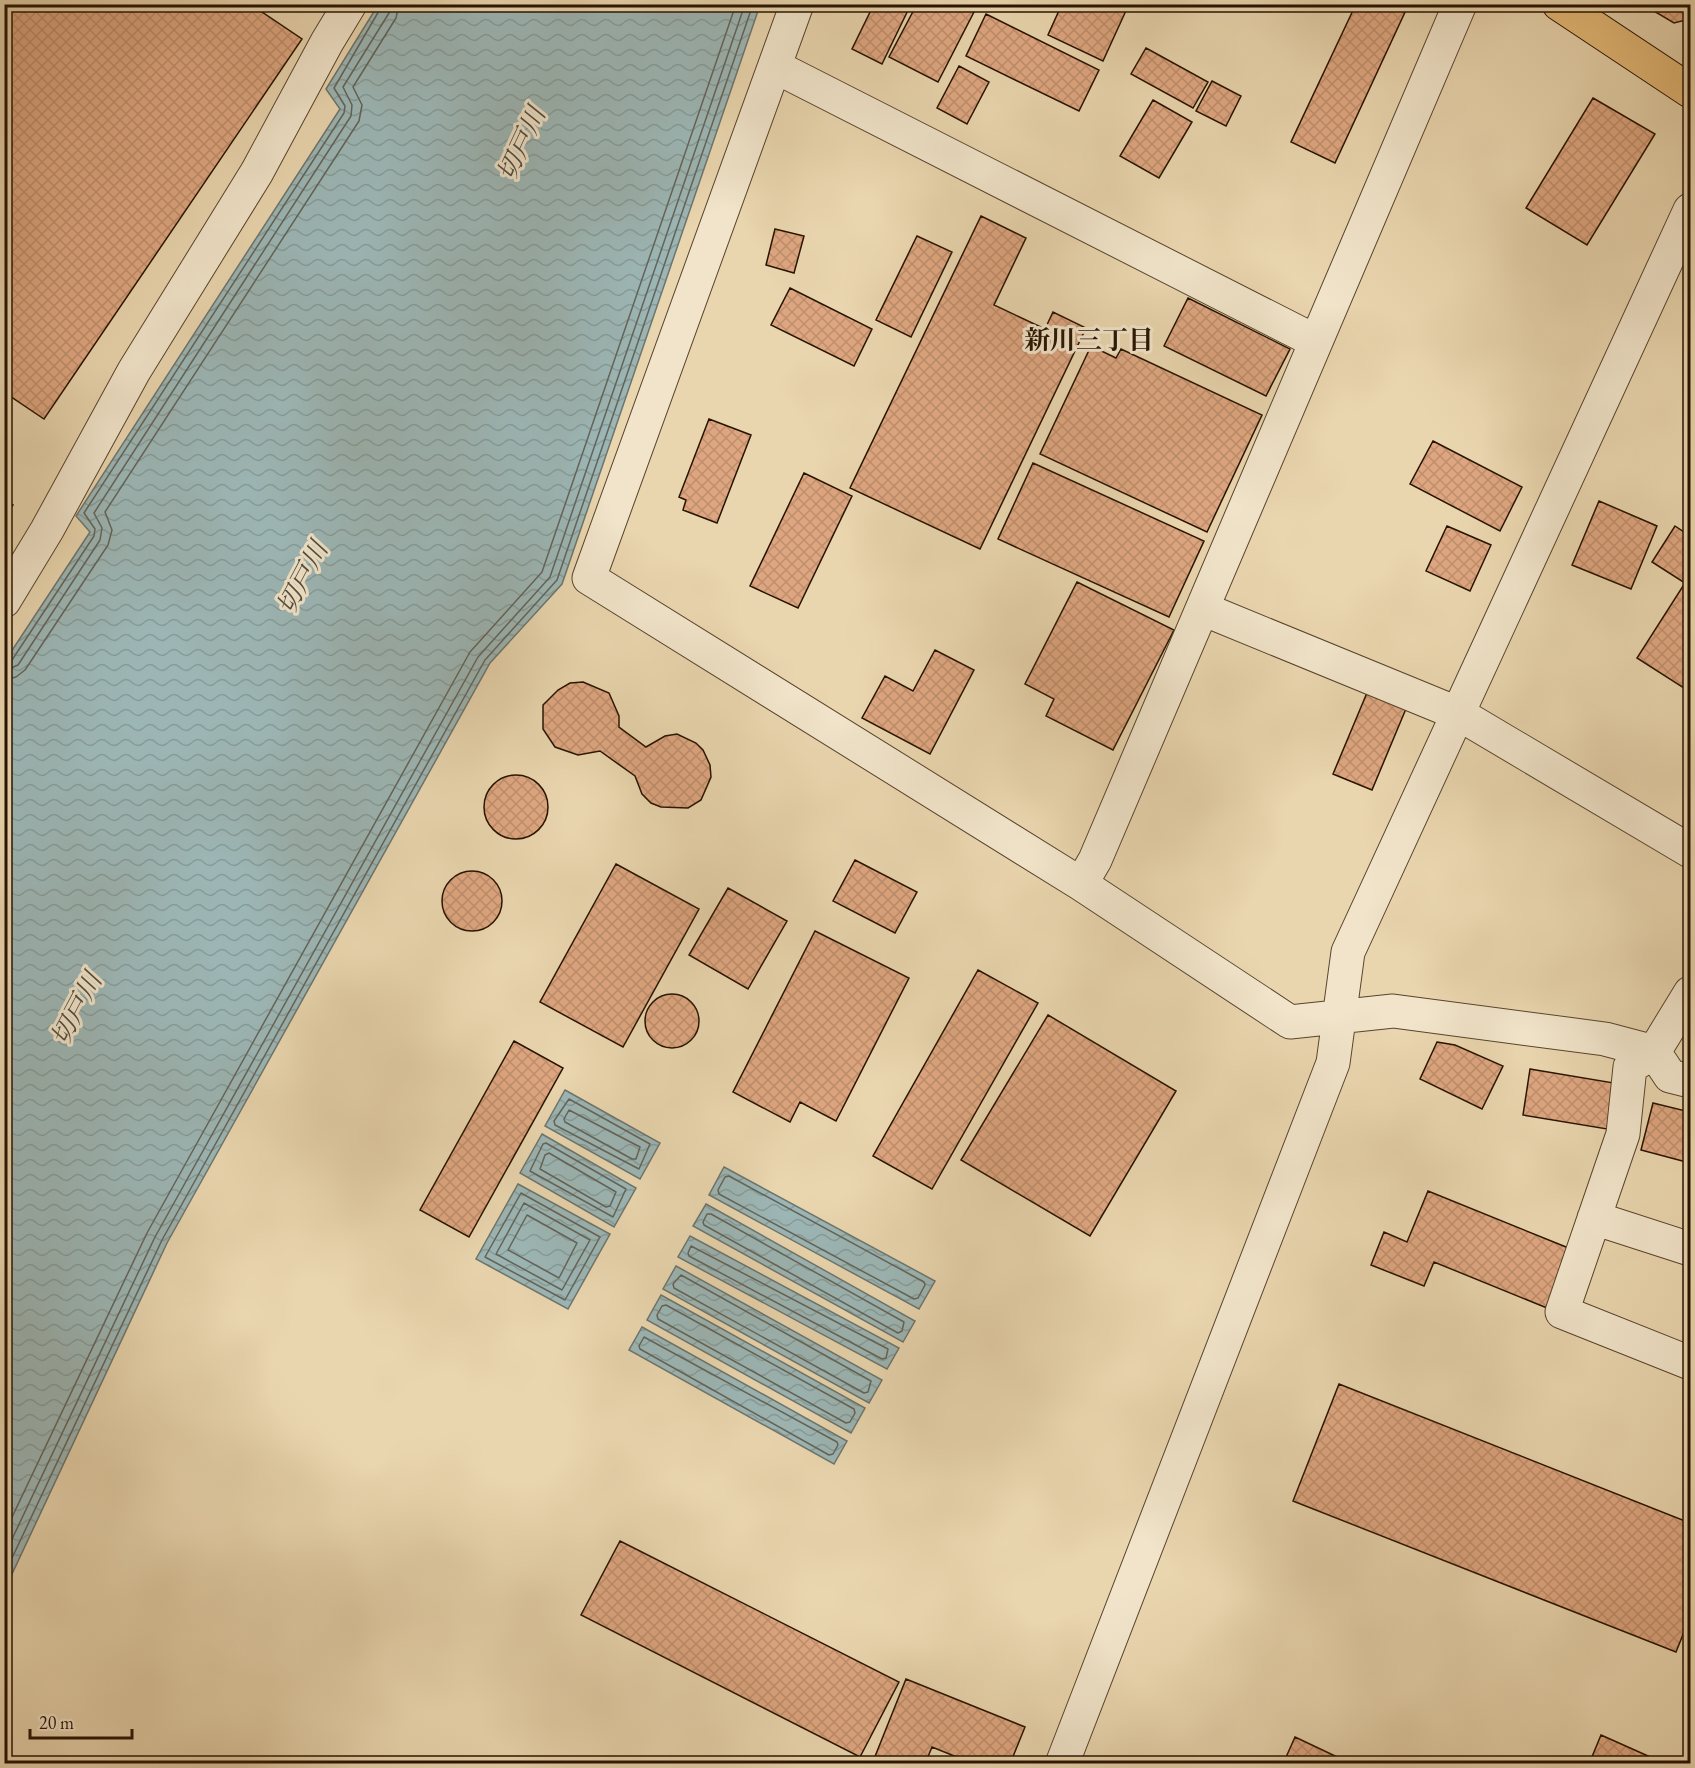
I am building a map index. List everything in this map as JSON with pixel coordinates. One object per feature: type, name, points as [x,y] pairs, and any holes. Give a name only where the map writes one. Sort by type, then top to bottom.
[{"type":"main road","points":[[1559,4],[1690,92]]},
{"type":"street","points":[[4,601],[47,530],[134,371],[257,172],[350,4]]},
{"type":"street","points":[[797,4],[589,578],[1081,884],[1290,1022],[1393,1011],[1605,1038],[1654,1052],[1670,1076],[1690,1082]]},
{"type":"street","points":[[1081,884],[1095,860],[1460,4]]},
{"type":"street","points":[[776,67],[1315,341]]},
{"type":"street","points":[[1062,1764],[1334,1063],[1348,952],[1690,210]]},
{"type":"street","points":[[1203,609],[1459,714],[1690,850]]},
{"type":"street","points":[[1690,993],[1654,1052],[1630,1067],[1623,1134],[1562,1312],[1690,1363]]},
{"type":"street","points":[[1594,1218],[1690,1249]]},
{"type":"water","name":"切戸川","points":[[378,5],[760,5],[562,584],[490,663],[167,1243],[5,1589],[5,661],[90,532],[76,516],[340,109],[326,89]]},
{"type":"water","points":[[565,1090],[660,1143],[640,1179],[545,1126]]},
{"type":"water","points":[[542,1134],[636,1188],[614,1227],[520,1173]]},
{"type":"water","points":[[724,1167],[935,1281],[919,1309],[709,1195]]},
{"type":"water","points":[[518,1184],[610,1234],[568,1309],[476,1259]]},
{"type":"water","points":[[706,1204],[915,1321],[903,1342],[693,1226]]},
{"type":"water","points":[[690,1236],[899,1348],[887,1369],[678,1257]]},
{"type":"water","points":[[676,1266],[882,1380],[869,1403],[663,1289]]},
{"type":"water","points":[[661,1295],[865,1408],[851,1433],[647,1320]]},
{"type":"water","points":[[642,1327],[847,1441],[834,1464],[629,1350]]},
{"type":"building","points":[[4,4],[250,4],[302,39],[44,419],[4,392]]},
{"type":"building","points":[[874,4],[911,4],[882,64],[852,49]]},
{"type":"building","points":[[917,4],[969,4],[976,8],[938,82],[889,57]]},
{"type":"building","points":[[1062,4],[1129,4],[1103,61],[1048,35]]},
{"type":"building","points":[[1356,4],[1395,4],[1406,10],[1335,163],[1291,142]]},
{"type":"building","points":[[1642,4],[1690,4],[1690,19],[1674,23]]},
{"type":"building","points":[[986,14],[1099,70],[1079,111],[966,56]]},
{"type":"building","points":[[1146,48],[1208,82],[1193,108],[1131,74]]},
{"type":"building","points":[[959,66],[989,82],[967,124],[937,108]]},
{"type":"building","points":[[1212,81],[1241,96],[1226,126],[1196,111]]},
{"type":"building","points":[[1593,98],[1655,134],[1587,245],[1526,208]]},
{"type":"building","points":[[1153,100],[1192,122],[1159,178],[1120,156]]},
{"type":"building","points":[[981,216],[1026,238],[994,305],[1045,329],[1053,312],[1086,328],[980,549],[850,488]]},
{"type":"building","points":[[775,229],[804,236],[794,273],[766,265]]},
{"type":"building","points":[[917,236],[952,252],[911,337],[876,320]]},
{"type":"building","points":[[790,288],[872,329],[854,366],[771,325]]},
{"type":"building","points":[[1188,298],[1290,349],[1266,396],[1164,346]]},
{"type":"building","points":[[1091,346],[1116,358],[1121,349],[1262,415],[1207,532],[1040,454]]},
{"type":"building","points":[[709,419],[751,435],[717,523],[683,510],[686,500],[679,497]]},
{"type":"building","points":[[1433,441],[1522,487],[1500,531],[1410,484]]},
{"type":"building","points":[[1033,463],[1204,541],[1169,617],[998,539]]},
{"type":"building","points":[[804,473],[852,496],[798,608],[750,586]]},
{"type":"building","points":[[4,499],[13,505],[4,517]]},
{"type":"building","points":[[1599,501],[1657,526],[1631,589],[1572,565]]},
{"type":"building","points":[[1447,526],[1491,545],[1470,591],[1426,571]]},
{"type":"building","points":[[1675,526],[1690,536],[1690,692],[1637,658],[1685,583],[1652,562]]},
{"type":"building","points":[[1077,582],[1174,630],[1113,750],[1046,716],[1054,699],[1025,684]]},
{"type":"building","points":[[935,650],[974,670],[930,754],[862,718],[885,676],[913,691]]},
{"type":"building","points":[[583,682],[609,693],[619,716],[619,727],[646,747],[665,736],[677,734],[696,743],[703,750],[710,765],[711,777],[701,800],[688,808],[661,807],[651,803],[642,794],[635,776],[600,751],[578,755],[555,747],[543,729],[543,705],[558,690],[570,683]]},
{"type":"building","points":[[1369,688],[1408,704],[1372,790],[1333,774]]},
{"type":"building","points":[[516,775],[534,780],[539,784],[543,789],[548,807],[543,825],[539,830],[534,834],[516,839],[498,834],[493,830],[489,825],[484,807],[489,789],[493,784],[498,780]]},
{"type":"building","points":[[855,860],[917,892],[895,933],[833,901]]},
{"type":"building","points":[[616,864],[699,909],[623,1047],[540,1002]]},
{"type":"building","points":[[472,871],[493,880],[502,901],[493,922],[472,931],[451,922],[442,901],[451,880]]},
{"type":"building","points":[[728,888],[787,921],[748,989],[689,955]]},
{"type":"building","points":[[815,931],[909,978],[836,1121],[800,1102],[790,1122],[733,1092]]},
{"type":"building","points":[[978,970],[1038,1003],[932,1189],[873,1156]]},
{"type":"building","points":[[667,994],[677,994],[687,998],[695,1006],[699,1021],[695,1036],[687,1044],[677,1048],[667,1048],[657,1044],[649,1036],[645,1026],[645,1016],[649,1006],[657,998]]},
{"type":"building","points":[[1048,1015],[1176,1091],[1090,1236],[961,1160]]},
{"type":"building","points":[[514,1041],[563,1068],[469,1237],[420,1210]]},
{"type":"building","points":[[1437,1042],[1455,1045],[1503,1066],[1482,1109],[1420,1079]]},
{"type":"building","points":[[1530,1069],[1620,1084],[1613,1130],[1523,1115]]},
{"type":"building","points":[[1653,1103],[1690,1112],[1690,1163],[1641,1150]]},
{"type":"building","points":[[1428,1191],[1571,1249],[1547,1308],[1434,1262],[1424,1286],[1371,1265],[1384,1232],[1407,1242]]},
{"type":"building","points":[[1339,1384],[1690,1523],[1690,1617],[1676,1652],[1293,1501]]},
{"type":"building","points":[[620,1541],[899,1682],[860,1757],[581,1615]]},
{"type":"building","points":[[906,1679],[1025,1727],[1010,1764],[974,1764],[932,1747],[925,1764],[872,1764]]},
{"type":"building","points":[[1601,1735],[1666,1764],[1589,1764]]},
{"type":"building","points":[[1295,1737],[1352,1764],[1283,1764]]},
{"type":"district","name":"新川三丁目","points":[[1089,340]]}]
